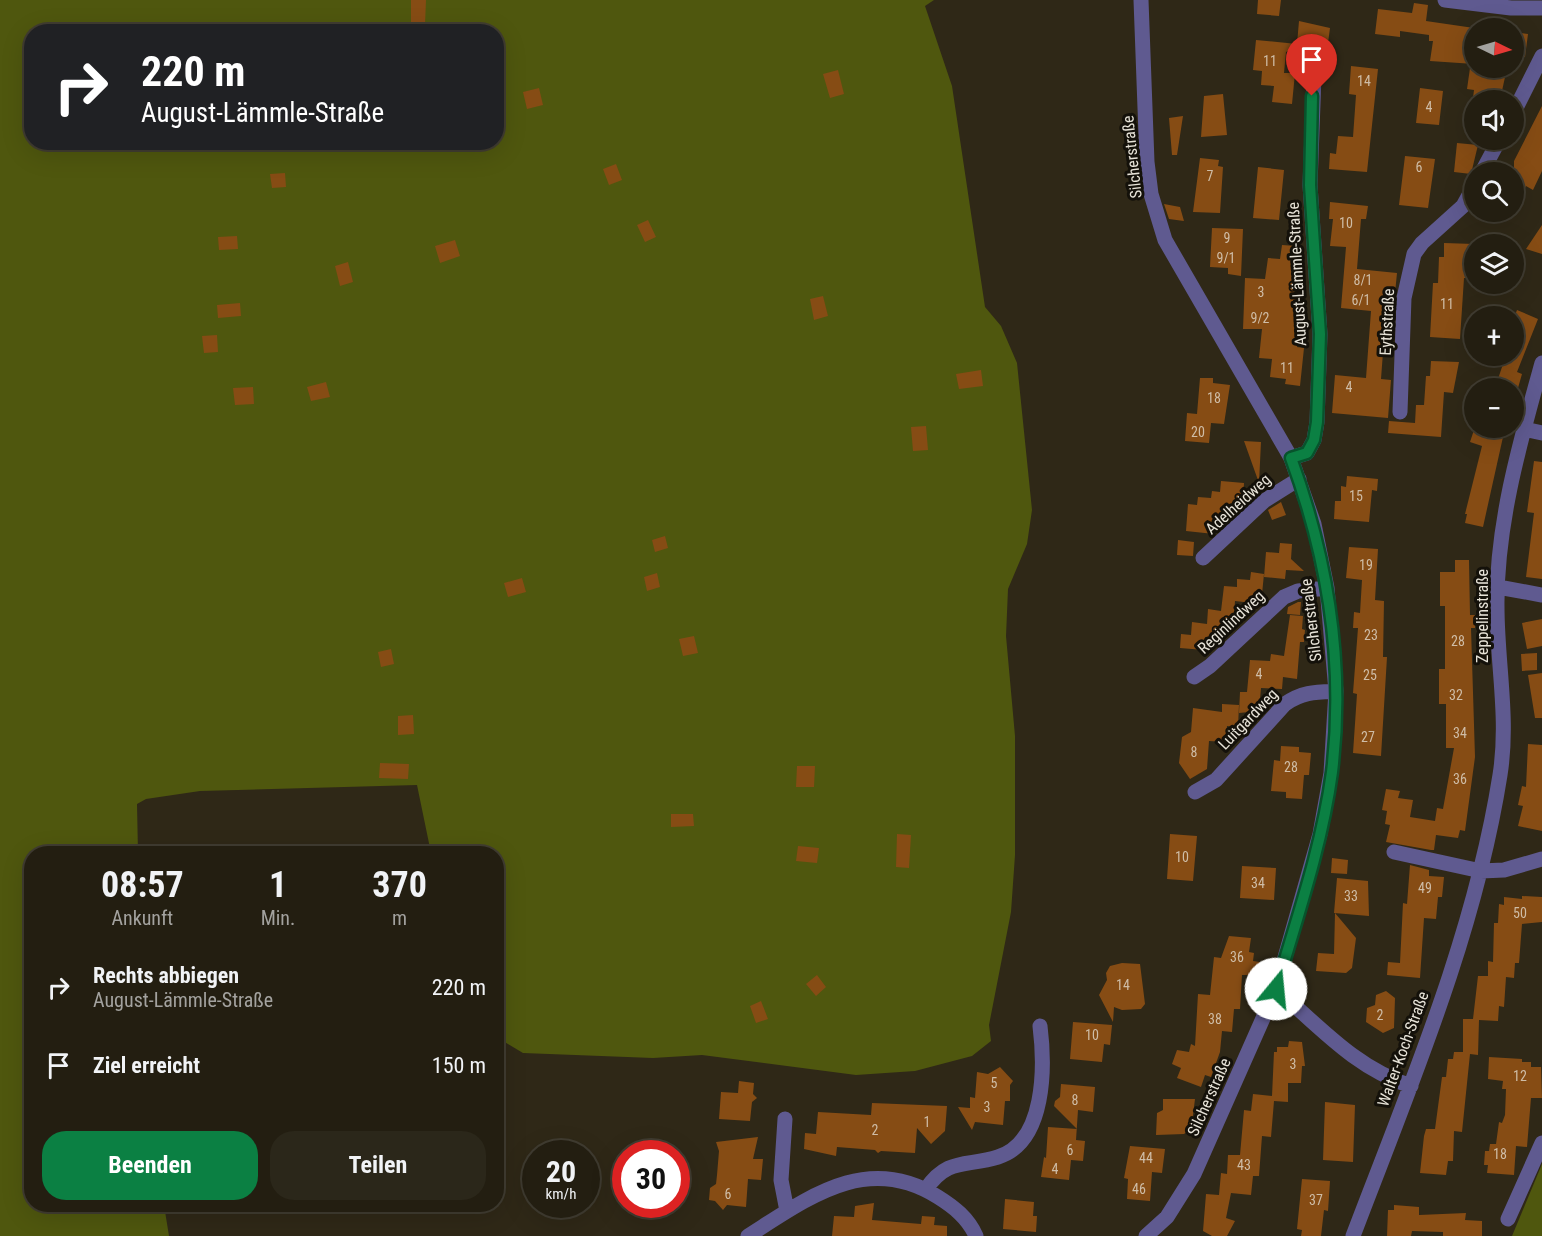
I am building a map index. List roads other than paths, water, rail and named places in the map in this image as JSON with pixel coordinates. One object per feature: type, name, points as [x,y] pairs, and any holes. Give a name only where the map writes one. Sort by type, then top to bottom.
[{"type":"street","name":"Silcherstraße","points":[[1141,0],[1147,162],[1151,194],[1165,240],[1291,458],[1299,479],[1314,524],[1328,588],[1336,691],[1331,773],[1320,834],[1276,989],[1194,1174],[1167,1217],[1146,1236]]},
{"type":"street","points":[[1445,0],[1511,8],[1542,8]]},
{"type":"street","points":[[1524,92],[1542,56]]},
{"type":"street","name":"August-Lämmle-Straße","points":[[1291,458],[1307,453],[1314,440],[1317,422],[1320,318],[1310,185],[1314,76]]},
{"type":"street","name":"Eythstraße","points":[[1400,412],[1404,340],[1402,326],[1407,275],[1414,254],[1422,243],[1464,204]]},
{"type":"street","name":"Zeppelinstraße","points":[[1524,429],[1542,363]]},
{"type":"street","points":[[1524,429],[1542,433]]},
{"type":"street","name":"Zeppelinstraße","points":[[1481,872],[1501,772],[1503,724],[1497,587],[1502,541],[1522,438]]},
{"type":"street","name":"Adelheidweg","points":[[1203,558],[1264,501],[1299,479]]},
{"type":"street","points":[[1497,587],[1542,595]]},
{"type":"street","name":"Reginlindweg","points":[[1194,677],[1210,666],[1284,597],[1298,591],[1328,588]]},
{"type":"street","name":"Luitgardweg","points":[[1195,792],[1216,780],[1285,704],[1296,696],[1307,692],[1336,691]]},
{"type":"street","points":[[1395,852],[1481,872],[1504,870],[1542,859]]},
{"type":"street","name":"Walter-Koch-Straße","points":[[1353,1236],[1411,1086],[1481,872]]},
{"type":"street","points":[[1276,989],[1362,1064],[1382,1076],[1411,1086]]},
{"type":"street","points":[[926,1189],[934,1177],[945,1169],[960,1162],[1000,1156],[1025,1139],[1038,1106],[1041,1075],[1040,1026]]},
{"type":"street","points":[[785,1119],[781,1180],[787,1211]]},
{"type":"street","points":[[1508,1219],[1542,1143]]},
{"type":"street","points":[[748,1236],[828,1189],[869,1177],[901,1181],[926,1189],[964,1217],[976,1236]]}]
